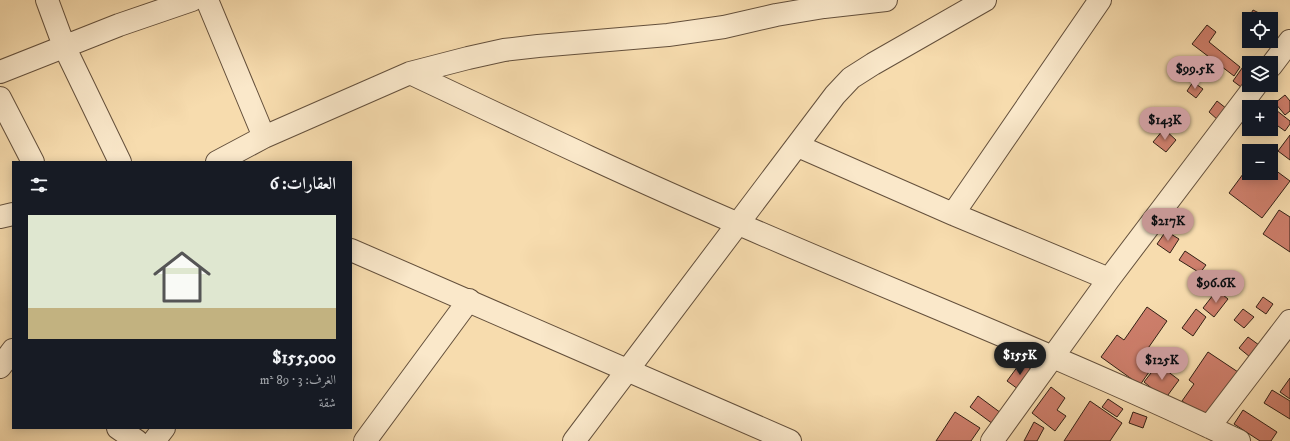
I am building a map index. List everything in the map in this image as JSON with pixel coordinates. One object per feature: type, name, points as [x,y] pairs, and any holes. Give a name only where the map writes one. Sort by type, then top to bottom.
[{"type":"street","points":[[47,0],[64,46],[120,161]]},
{"type":"street","points":[[0,72],[119,25],[192,0]]},
{"type":"street","points":[[207,0],[264,137]]},
{"type":"street","points":[[219,161],[264,137],[410,73],[468,58],[504,50],[668,35],[724,27],[776,15],[817,8],[886,0]]},
{"type":"street","points":[[574,441],[835,95],[851,78],[873,64],[985,0]]},
{"type":"street","points":[[953,214],[1100,0]]},
{"type":"street","points":[[410,73],[588,157],[739,224],[1053,357],[1239,441]]},
{"type":"street","points":[[992,441],[1109,279],[1251,92]]},
{"type":"street","points":[[0,98],[32,161]]},
{"type":"street","points":[[798,146],[953,214],[1109,279]]},
{"type":"street","points":[[0,217],[12,214]]},
{"type":"street","points":[[352,250],[469,300],[790,441]]},
{"type":"street","points":[[365,441],[469,300]]},
{"type":"street","points":[[1209,427],[1290,322]]},
{"type":"street","points":[[119,429],[137,441]]},
{"type":"street","points":[[154,441],[163,429]]},
{"type":"building","points":[[1207,25],[1216,32],[1209,42],[1240,67],[1234,76],[1192,44]]},
{"type":"building","points":[[1242,68],[1242,88],[1233,81]]},
{"type":"building","points":[[1193,82],[1203,89],[1196,98],[1187,91]]},
{"type":"building","points":[[1285,95],[1290,101],[1290,111],[1285,115],[1278,107],[1278,101]]},
{"type":"building","points":[[1217,101],[1227,109],[1218,120],[1209,112]]},
{"type":"building","points":[[1278,112],[1290,121],[1290,124],[1285,131],[1278,126]]},
{"type":"building","points":[[1164,129],[1176,140],[1166,152],[1153,142]]},
{"type":"building","points":[[1290,135],[1290,160],[1278,151]]},
{"type":"building","points":[[1278,172],[1290,181],[1262,218],[1229,193],[1242,175],[1242,180],[1278,180]]},
{"type":"building","points":[[1279,210],[1290,217],[1290,252],[1263,234]]},
{"type":"building","points":[[1166,231],[1179,239],[1170,253],[1157,244]]},
{"type":"building","points":[[1185,251],[1206,265],[1200,273],[1179,260]]},
{"type":"building","points":[[1217,290],[1228,299],[1214,317],[1203,308]]},
{"type":"building","points":[[1263,297],[1273,304],[1266,314],[1256,307]]},
{"type":"building","points":[[1147,307],[1167,321],[1144,354],[1156,362],[1140,385],[1101,357],[1117,335],[1124,340]]},
{"type":"building","points":[[1196,309],[1206,317],[1193,336],[1182,328]]},
{"type":"building","points":[[1243,309],[1254,317],[1244,328],[1234,320]]},
{"type":"building","points":[[1248,337],[1259,345],[1250,357],[1239,348]]},
{"type":"building","points":[[1208,352],[1238,372],[1207,418],[1182,401],[1194,384],[1189,380]]},
{"type":"building","points":[[1021,362],[1032,370],[1018,389],[1007,381]]},
{"type":"building","points":[[1158,364],[1179,380],[1165,399],[1144,382]]},
{"type":"building","points":[[1290,378],[1290,399],[1280,392]]},
{"type":"building","points":[[1051,387],[1065,398],[1057,410],[1066,416],[1055,431],[1032,413]]},
{"type":"building","points":[[1272,390],[1290,401],[1290,419],[1264,403]]},
{"type":"building","points":[[978,396],[1001,413],[993,424],[970,407]]},
{"type":"building","points":[[1108,399],[1123,409],[1117,417],[1102,407]]},
{"type":"building","points":[[1090,401],[1122,423],[1110,441],[1064,441]]},
{"type":"building","points":[[1243,410],[1277,432],[1271,441],[1260,441],[1234,424]]},
{"type":"building","points":[[955,412],[980,428],[971,441],[936,441]]},
{"type":"building","points":[[1133,412],[1147,417],[1143,428],[1129,423]]},
{"type":"building","points":[[1034,422],[1044,428],[1037,441],[1024,441]]}]
